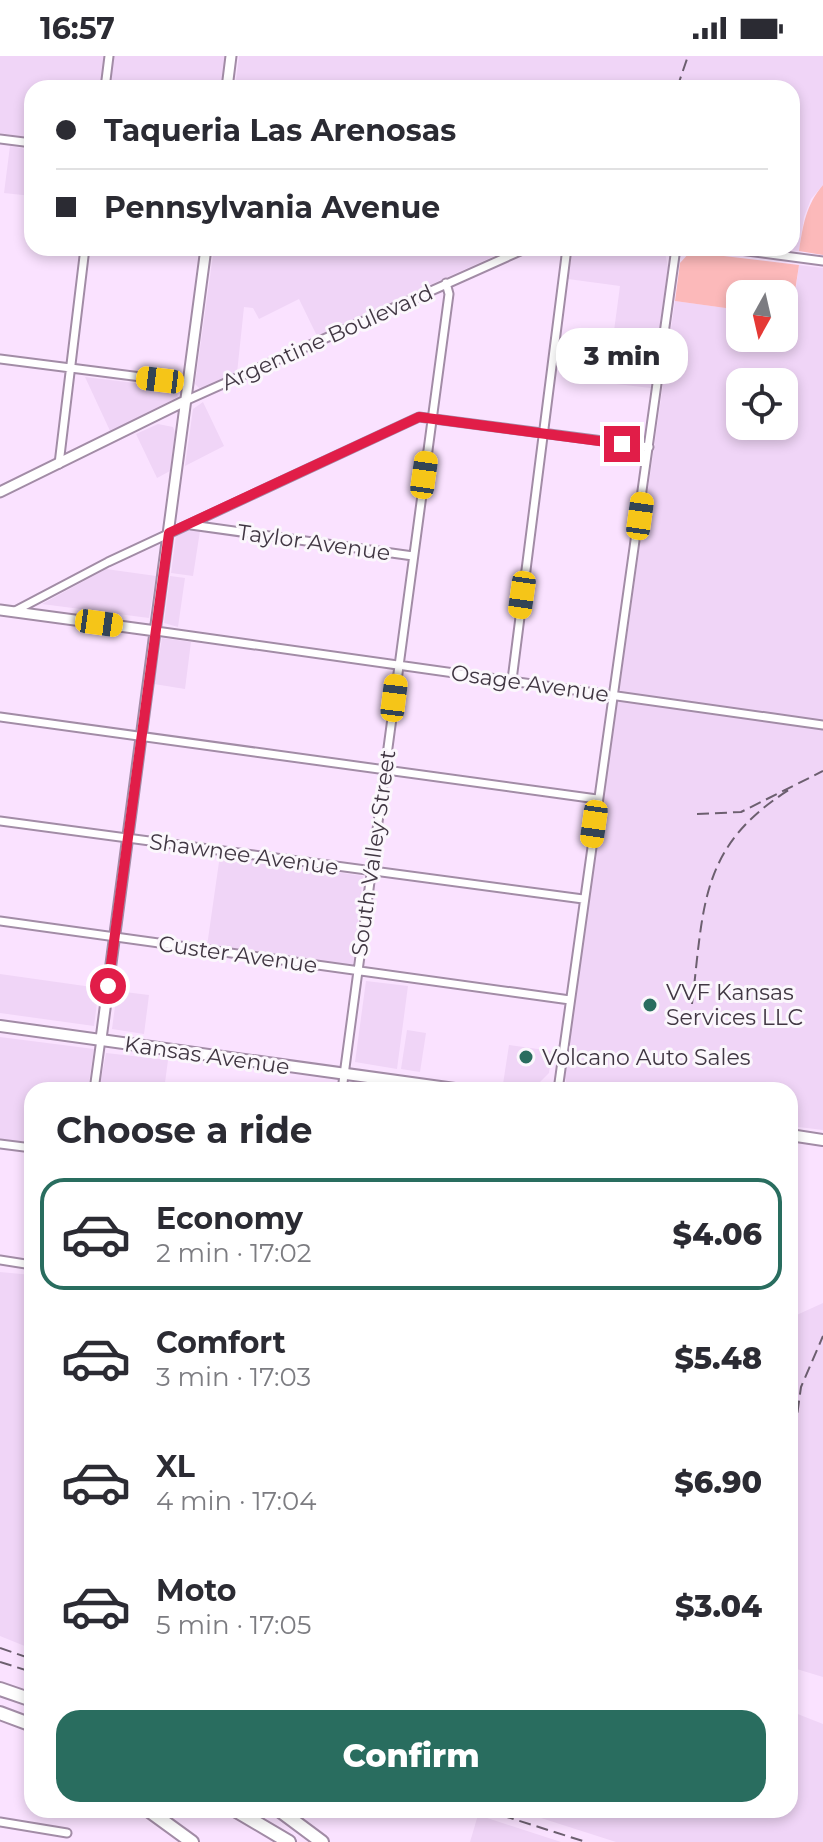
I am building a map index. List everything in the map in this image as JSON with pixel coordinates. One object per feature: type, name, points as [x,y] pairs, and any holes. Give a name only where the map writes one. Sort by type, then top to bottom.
[{"type":"highway","points":[[0,1689],[24,1697]]},
{"type":"highway","points":[[0,1713],[24,1722]]},
{"type":"highway","points":[[159,1818],[192,1842]]},
{"type":"highway","points":[[248,1818],[289,1842]]},
{"type":"highway","points":[[290,1818],[322,1842]]},
{"type":"main road","name":"Kansas Avenue","points":[[0,1026],[406,1082]]},
{"type":"main road","points":[[798,1136],[823,1140]]},
{"type":"street","points":[[106,80],[109,56]]},
{"type":"street","points":[[228,80],[231,56]]},
{"type":"street","points":[[0,139],[24,142]]},
{"type":"street","points":[[59,464],[84,256]]},
{"type":"street","points":[[95,1082],[205,256]]},
{"type":"street","name":"Argentine Boulevard","points":[[0,492],[185,401],[508,256]]},
{"type":"street","points":[[512,680],[566,256]]},
{"type":"street","points":[[559,1082],[675,256]]},
{"type":"street","points":[[785,256],[823,261]]},
{"type":"street","name":"South Valley Street","points":[[343,1082],[449,294],[446,283]]},
{"type":"street","points":[[0,359],[188,383]]},
{"type":"street","points":[[189,525],[419,417],[649,447]]},
{"type":"street","name":"Taylor Avenue","points":[[13,612],[189,525],[413,556]]},
{"type":"street","name":"Osage Avenue","points":[[0,610],[823,725]]},
{"type":"street","points":[[0,717],[597,799]]},
{"type":"street","name":"Shawnee Avenue","points":[[0,821],[583,899]]},
{"type":"street","name":"Custer Avenue","points":[[0,921],[570,1000]]},
{"type":"street","points":[[0,1144],[24,1147]]},
{"type":"street","points":[[0,1260],[24,1264]]},
{"type":"street","points":[[0,1822],[67,1833]]},
{"type":"shaded area","points":[[0,56],[105,56],[102,80],[24,80],[24,137],[0,133]]},
{"type":"shaded area","points":[[114,56],[226,56],[223,80],[111,80]]},
{"type":"shaded area","points":[[239,56],[823,56],[823,185],[811,199],[804,217],[800,244],[800,80],[236,80]]},
{"type":"shaded area","points":[[10,146],[24,149],[24,195],[4,193]]},
{"type":"shaded area","points":[[823,185],[823,255],[800,251],[804,224]]},
{"type":"shaded area","points":[[213,256],[494,256],[317,336],[299,299],[259,319],[253,308],[244,307],[237,373],[200,389],[195,384]]},
{"type":"shaded area","points":[[571,256],[666,256],[668,267],[651,388],[607,383],[620,286],[568,279]]},
{"type":"shaded area","points":[[686,256],[724,256],[799,265],[797,280],[726,280],[726,308],[675,301],[680,263]]},
{"type":"shaded area","points":[[799,265],[823,268],[823,1130],[798,1127],[798,1082],[566,1082],[564,1075],[675,301],[726,308],[726,352],[798,352]]},
{"type":"shaded area","points":[[85,377],[176,388],[178,397],[111,433]]},
{"type":"shaded area","points":[[203,402],[224,446],[185,466],[193,409]]},
{"type":"shaded area","points":[[158,424],[173,427],[175,432],[170,471],[157,478],[136,434]]},
{"type":"shaded area","points":[[186,529],[200,531],[193,576],[171,573],[176,535]]},
{"type":"shaded area","points":[[106,569],[156,576],[149,618],[42,604]]},
{"type":"shaded area","points":[[170,576],[185,578],[178,627],[164,623]]},
{"type":"shaded area","points":[[162,638],[191,642],[185,689],[154,684]]},
{"type":"shaded area","points":[[220,855],[363,876],[353,965],[207,946]]},
{"type":"shaded area","points":[[0,974],[99,988],[94,1026],[0,1013]]},
{"type":"shaded area","points":[[366,981],[408,986],[397,1069],[355,1062]]},
{"type":"shaded area","points":[[117,991],[149,995],[144,1034],[112,1029]]},
{"type":"shaded area","points":[[407,1030],[426,1033],[420,1072],[401,1069]]},
{"type":"shaded area","points":[[0,1037],[94,1049],[89,1082],[24,1082],[24,1142],[0,1139]]},
{"type":"shaded area","points":[[509,1045],[552,1051],[549,1073],[540,1082],[503,1082]]},
{"type":"shaded area","points":[[106,1053],[168,1060],[165,1082],[101,1082]]},
{"type":"shaded area","points":[[0,1272],[24,1274],[24,1646],[0,1636]]},
{"type":"shaded area","points":[[823,1303],[823,1677],[798,1669],[798,1314]]},
{"type":"shaded area","points":[[798,1714],[823,1724],[823,1842],[616,1842],[541,1818],[798,1818]]},
{"type":"shaded area","points":[[477,1818],[487,1818],[561,1842],[470,1842]]},
{"type":"railway","points":[[680,80],[688,56]]},
{"type":"railway","points":[[697,814],[741,812],[823,771]]},
{"type":"railway","points":[[692,1004],[704,908],[723,856],[739,832],[761,810],[792,788]]},
{"type":"railway","points":[[798,1409],[801,1387],[823,1336]]},
{"type":"railway","points":[[0,1648],[24,1656]]},
{"type":"railway","points":[[0,1662],[24,1670]]},
{"type":"railway","points":[[510,1818],[586,1842]]},
{"type":"place","name":"VVF Kansas Services LLC","points":[[650,1005]]},
{"type":"place","name":"Volcano Auto Sales","points":[[526,1057]]},
{"type":"route","points":[[108,986],[169,533],[419,417],[622,444]]}]
